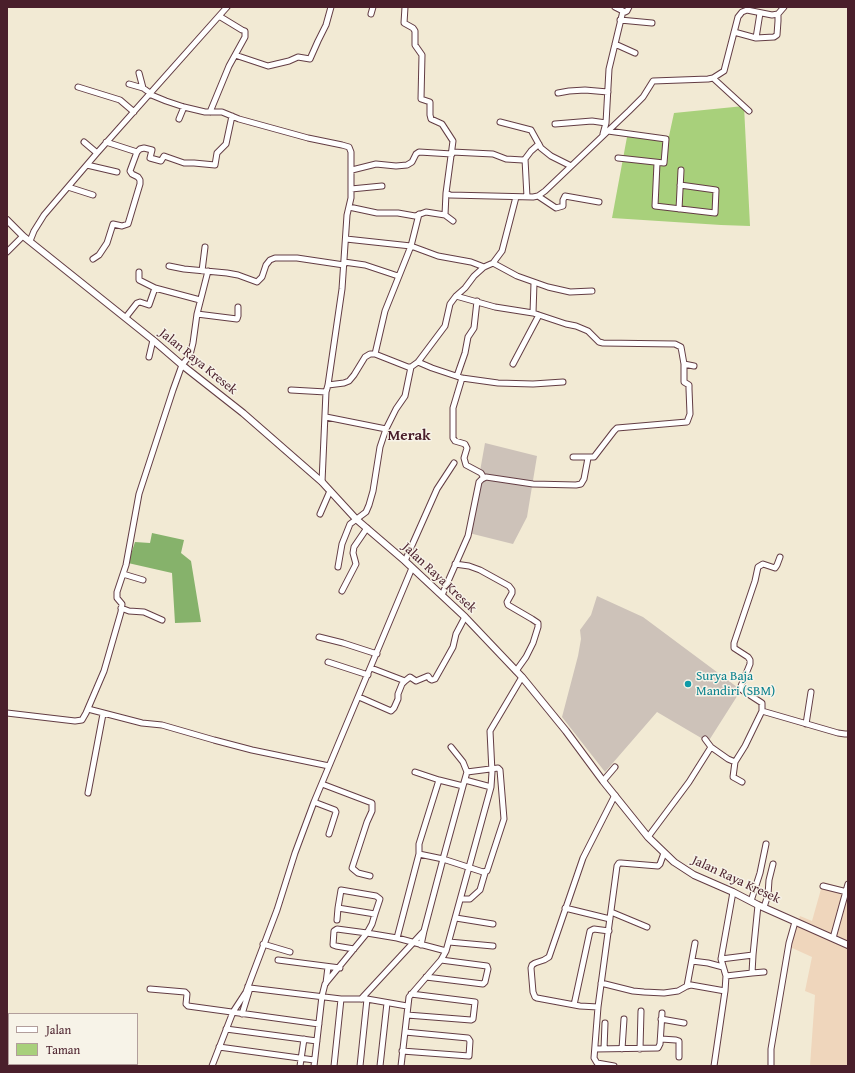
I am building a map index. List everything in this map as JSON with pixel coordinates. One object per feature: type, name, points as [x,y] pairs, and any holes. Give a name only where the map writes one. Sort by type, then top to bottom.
[{"type":"main road","name":"Jalan Raya Kresek","points":[[7,220],[23,236],[243,413],[322,482],[356,519],[405,561],[465,617],[522,677],[648,837],[674,862],[694,875],[848,945]]},
{"type":"street","points":[[30,241],[34,231],[44,215],[106,142],[131,109],[150,94],[227,7]]},
{"type":"street","points":[[235,55],[268,66],[289,61],[298,57],[310,59],[328,19],[331,7]]},
{"type":"street","points":[[371,14],[373,7]]},
{"type":"street","points":[[406,7],[404,23],[413,28],[415,31],[415,45],[422,55],[420,97],[423,100],[430,102],[431,119],[441,124],[453,138],[446,193],[445,215]]},
{"type":"street","points":[[615,7],[623,12]]},
{"type":"street","points":[[603,135],[606,123],[609,69],[620,20],[623,12],[627,11],[629,7]]},
{"type":"street","points":[[446,193],[450,195],[516,197],[538,196],[643,97],[653,81],[713,78],[724,71],[738,17],[742,12],[747,10],[772,15],[778,14],[784,7]]},
{"type":"street","points":[[756,38],[760,13]]},
{"type":"street","points":[[734,32],[756,38],[771,38],[777,35],[778,14]]},
{"type":"street","points":[[210,112],[235,55],[245,37],[244,31],[219,16]]},
{"type":"street","points":[[620,20],[652,23]]},
{"type":"street","points":[[615,44],[635,52]]},
{"type":"street","points":[[139,73],[143,88]]},
{"type":"street","points":[[713,78],[749,111]]},
{"type":"street","points":[[129,84],[143,88],[150,94],[184,107],[205,112],[222,112],[308,138],[349,147],[351,152],[352,170],[351,189],[342,289],[326,392],[322,482]]},
{"type":"street","points":[[78,87],[120,100],[131,109]]},
{"type":"street","points":[[558,93],[586,90],[608,92]]},
{"type":"street","points":[[179,119],[184,107]]},
{"type":"street","points":[[93,259],[99,255],[106,243],[113,224],[125,226],[130,221],[140,184],[138,177],[130,171],[137,152],[144,148],[152,150],[150,158],[160,161],[164,156],[184,163],[215,165],[218,153],[226,144],[232,116]]},
{"type":"street","points":[[555,124],[592,121],[606,123]]},
{"type":"street","points":[[500,122],[531,130],[541,148],[551,156],[571,166]]},
{"type":"street","points":[[608,131],[666,139],[664,163],[618,158]]},
{"type":"street","points":[[84,142],[96,152]]},
{"type":"street","points":[[106,142],[137,152]]},
{"type":"street","points":[[527,197],[526,160],[531,151],[539,144]]},
{"type":"street","points":[[352,170],[376,164],[396,166],[407,165],[412,162],[416,154],[419,152],[493,154],[506,159],[526,160]]},
{"type":"street","points":[[657,163],[655,206],[715,213],[716,190],[680,185]]},
{"type":"street","points":[[87,165],[117,172]]},
{"type":"street","points":[[679,209],[681,170]]},
{"type":"street","points":[[351,189],[382,186]]},
{"type":"street","points":[[68,187],[93,195]]},
{"type":"street","points":[[538,196],[556,208],[563,206],[563,200],[566,196],[599,202]]},
{"type":"street","points":[[338,567],[341,550],[350,524],[366,512],[369,505],[373,491],[380,446],[386,429],[396,409],[405,396],[411,367],[418,362],[445,326],[450,304],[456,296],[474,276],[484,267],[492,263],[502,251],[516,197]]},
{"type":"street","points":[[349,207],[377,213],[398,213],[415,216],[426,212],[445,215],[453,222]]},
{"type":"street","points":[[375,354],[385,311],[398,276],[412,246],[419,214]]},
{"type":"street","points":[[7,252],[23,236]]},
{"type":"street","points":[[346,239],[412,246],[438,256],[472,262],[484,267]]},
{"type":"street","points":[[202,271],[205,247]]},
{"type":"street","points":[[169,266],[238,276],[257,282],[262,277],[266,265],[270,260],[275,258],[297,258],[364,265],[398,276]]},
{"type":"street","points":[[492,263],[506,271],[534,283],[570,292],[592,291]]},
{"type":"street","points":[[7,713],[75,721],[82,720],[88,709],[104,671],[122,608],[122,604],[117,598],[117,592],[124,574],[139,494],[172,390],[182,365],[190,355],[194,343],[197,314],[208,271]]},
{"type":"street","points":[[139,272],[139,280],[155,288],[200,300]]},
{"type":"street","points":[[533,313],[534,283]]},
{"type":"street","points":[[126,318],[137,303],[140,302],[149,305],[155,288]]},
{"type":"street","points":[[456,296],[495,307],[533,313],[588,331],[603,343],[678,345],[681,347],[684,364],[684,382],[689,385],[690,389],[690,414],[686,422],[617,428],[594,458],[573,457]]},
{"type":"street","points":[[477,301],[474,328],[468,337],[452,408],[453,438],[455,441],[465,444],[466,448],[464,458],[466,465],[481,473],[484,478]]},
{"type":"street","points":[[197,314],[237,319],[238,307]]},
{"type":"street","points":[[513,364],[539,315]]},
{"type":"street","points":[[150,357],[153,340]]},
{"type":"street","points":[[328,384],[344,383],[349,381],[365,357],[370,354],[375,354],[411,367]]},
{"type":"street","points":[[418,362],[459,377],[498,384],[563,382]]},
{"type":"street","points":[[684,364],[694,366]]},
{"type":"street","points":[[291,390],[326,392]]},
{"type":"street","points":[[326,417],[386,429]]},
{"type":"street","points":[[442,595],[468,536],[479,482],[484,478],[533,484],[581,484],[584,479],[588,458]]},
{"type":"street","points":[[405,561],[437,489],[454,463]]},
{"type":"street","points":[[320,514],[330,491]]},
{"type":"street","points":[[342,591],[356,564],[353,553],[354,547],[367,528]]},
{"type":"street","points":[[742,782],[733,777],[735,762],[745,746],[762,711],[762,703],[742,690],[741,686],[750,664],[750,660],[734,648],[734,643],[755,581],[758,567],[763,564],[774,568],[778,565],[780,557]]},
{"type":"street","points":[[455,564],[469,566],[480,570],[509,586],[512,593],[507,602],[508,606],[538,623],[533,643],[526,657],[516,671]]},
{"type":"street","points":[[242,1014],[263,944],[277,910],[295,853],[314,802],[412,568]]},
{"type":"street","points":[[124,574],[143,580]]},
{"type":"street","points":[[122,608],[129,611],[144,612],[162,620]]},
{"type":"street","points":[[359,697],[391,711],[398,700],[398,694],[402,684],[410,677],[416,681],[428,676],[432,680],[435,679],[453,647],[456,634],[465,617]]},
{"type":"street","points":[[320,637],[377,654]]},
{"type":"street","points":[[328,662],[368,675]]},
{"type":"street","points":[[371,668],[405,681]]},
{"type":"street","points":[[401,1066],[409,997],[441,960],[446,951],[491,787],[492,769],[490,731],[522,677]]},
{"type":"street","points":[[806,724],[811,692]]},
{"type":"street","points":[[88,709],[142,723],[162,725],[252,750],[329,766]]},
{"type":"street","points":[[762,711],[848,734]]},
{"type":"street","points":[[88,793],[103,714]]},
{"type":"street","points":[[705,739],[711,747],[735,762]]},
{"type":"street","points":[[421,945],[467,772],[463,762],[451,747]]},
{"type":"street","points":[[648,837],[689,782],[711,747]]},
{"type":"street","points":[[603,781],[615,767]]},
{"type":"street","points":[[461,899],[470,899],[479,890],[487,871],[504,818],[500,770],[498,768],[467,772]]},
{"type":"street","points":[[415,772],[463,786]]},
{"type":"street","points":[[397,938],[419,854],[419,844],[439,780]]},
{"type":"street","points":[[465,780],[491,787]]},
{"type":"street","points":[[322,784],[372,803],[372,811],[352,868],[358,873],[370,876]]},
{"type":"street","points":[[598,1007],[574,1005],[537,998],[534,995],[532,985],[531,968],[532,965],[549,957],[583,858],[615,795]]},
{"type":"street","points":[[314,802],[335,810],[336,812],[329,834]]},
{"type":"street","points":[[751,901],[760,873],[766,844]]},
{"type":"street","points":[[614,1066],[596,1063],[594,1060],[598,1007],[618,863],[658,866],[664,853]]},
{"type":"street","points":[[419,854],[443,859],[485,873]]},
{"type":"street","points":[[752,973],[752,955],[761,906],[768,895],[769,880],[773,864]]},
{"type":"street","points":[[833,938],[848,884]]},
{"type":"street","points":[[823,886],[847,892]]},
{"type":"street","points":[[325,984],[340,968],[367,933],[380,899],[379,897],[341,890],[337,920]]},
{"type":"street","points":[[714,1066],[726,976],[721,959],[733,892]]},
{"type":"street","points":[[338,908],[375,914]]},
{"type":"street","points":[[565,908],[610,919]]},
{"type":"street","points":[[611,912],[647,927]]},
{"type":"street","points":[[456,918],[493,924]]},
{"type":"street","points":[[771,1066],[772,1042],[789,943],[795,922]]},
{"type":"street","points":[[354,949],[336,946],[333,942],[334,931],[337,929],[397,938],[446,951]]},
{"type":"street","points":[[574,1005],[590,931],[594,929],[609,931]]},
{"type":"street","points":[[360,1066],[364,999],[424,931]]},
{"type":"street","points":[[449,942],[493,946]]},
{"type":"street","points":[[687,986],[696,943]]},
{"type":"street","points":[[263,944],[290,952]]},
{"type":"street","points":[[721,959],[752,955]]},
{"type":"street","points":[[278,960],[340,968]]},
{"type":"street","points":[[426,977],[483,984],[485,982],[488,969],[487,966],[441,960]]},
{"type":"street","points":[[692,961],[723,967]]},
{"type":"street","points":[[219,1047],[301,1059],[314,1063],[322,996],[328,967]]},
{"type":"street","points":[[726,976],[764,972]]},
{"type":"street","points":[[601,983],[633,991],[664,993],[678,991],[687,986],[725,991]]},
{"type":"street","points":[[249,987],[341,999],[364,999],[407,1006]]},
{"type":"street","points":[[212,1066],[233,1012],[249,987]]},
{"type":"street","points":[[150,989],[185,992],[187,994],[186,1004],[188,1006],[319,1024]]},
{"type":"street","points":[[407,1015],[473,1019],[475,1002],[411,994]]},
{"type":"street","points":[[334,1066],[341,999]]},
{"type":"street","points":[[380,1066],[387,1003]]},
{"type":"street","points":[[640,1049],[641,1011]]},
{"type":"street","points":[[595,1049],[658,1048],[660,1046],[661,1039],[662,1013]]},
{"type":"street","points":[[622,1049],[624,1019]]},
{"type":"street","points":[[661,1019],[684,1023]]},
{"type":"street","points":[[604,1049],[605,1023]]},
{"type":"street","points":[[226,1029],[317,1041]]},
{"type":"street","points":[[402,1051],[469,1056],[470,1041],[468,1038],[405,1032]]},
{"type":"street","points":[[300,1066],[304,1039]]},
{"type":"street","points":[[661,1039],[679,1041],[679,1057]]},
{"type":"shaded area","points":[[485,443],[537,456],[527,517],[513,544],[469,533]]},
{"type":"shaded area","points":[[597,596],[643,617],[741,690],[708,742],[657,712],[605,772],[562,717],[578,656],[581,639],[580,630],[591,615]]},
{"type":"shaded area","points":[[823,882],[848,889],[848,1066],[810,1066],[815,995],[805,991],[812,957],[790,947],[800,916],[812,921]]},
{"type":"green space","points":[[744,106],[750,226],[612,218],[627,137],[669,136],[674,113]]},
{"type":"green space","points":[[152,533],[184,540],[181,553],[191,561],[201,622],[175,623],[172,573],[128,563],[135,542],[150,543]]},
{"type":"place","name":"Surya Baja Mandiri (SBM)","points":[[688,684]]},
{"type":"district","name":"Merak","points":[[409,436]]}]
